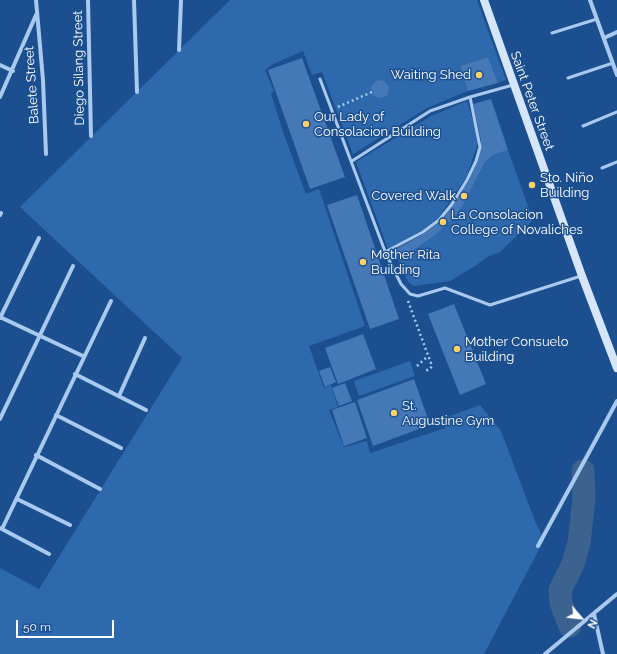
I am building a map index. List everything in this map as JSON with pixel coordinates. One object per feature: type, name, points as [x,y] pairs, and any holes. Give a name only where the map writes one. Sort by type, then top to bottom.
[{"type":"street","name":"Balete Street","points":[[36,0],[36,14],[43,80],[46,154]]},
{"type":"street","name":"Diego Silang Street","points":[[88,0],[91,136]]},
{"type":"street","points":[[134,0],[137,92]]},
{"type":"street","points":[[179,50],[181,0]]},
{"type":"street","name":"Saint Peter Street","points":[[484,0],[513,86],[617,368]]},
{"type":"street","points":[[590,0],[617,75]]},
{"type":"street","points":[[0,97],[13,71],[36,14]]},
{"type":"street","points":[[604,38],[617,32]]},
{"type":"street","points":[[0,65],[13,71]]},
{"type":"street","points":[[39,238],[0,317],[83,356]]},
{"type":"street","points":[[0,419],[73,266]]},
{"type":"street","points":[[49,554],[1,529],[17,499],[83,356],[111,301]]},
{"type":"street","points":[[119,396],[145,338]]},
{"type":"street","points":[[75,374],[146,410]]},
{"type":"street","points":[[538,546],[617,401]]},
{"type":"street","points":[[56,415],[121,448]]},
{"type":"street","points":[[36,455],[100,489]]},
{"type":"street","points":[[17,499],[70,524]]},
{"type":"street","points":[[545,654],[617,594]]},
{"type":"street","points":[[594,614],[603,654]]},
{"type":"lane","points":[[552,33],[597,19]]},
{"type":"lane","points":[[568,78],[613,63]]},
{"type":"lane","points":[[320,79],[385,252],[401,284],[410,294],[418,296],[445,288],[490,305],[582,276]]},
{"type":"lane","points":[[352,161],[430,111],[470,97],[513,86]]},
{"type":"lane","points":[[385,252],[424,232],[439,220],[452,204],[467,180],[476,161],[480,147],[470,97]]},
{"type":"lane","points":[[583,126],[617,112]]},
{"type":"lane","points":[[602,168],[617,162]]},
{"type":"path","points":[[332,110],[372,92]]},
{"type":"path","points":[[401,284],[432,366],[430,369],[425,371]]},
{"type":"path","points":[[417,366],[428,356]]},
{"type":"shaded area","points":[[230,0],[477,0],[506,80],[498,83],[488,57],[460,66],[468,91],[427,108],[353,154],[322,72],[312,75],[303,51],[271,65],[265,70],[274,91],[271,93],[282,129],[306,194],[319,189],[365,326],[309,346],[324,388],[331,385],[338,407],[329,410],[344,447],[367,441],[370,453],[445,428],[442,419],[480,405],[501,431],[535,521],[544,540],[484,654],[0,654],[0,568],[39,589],[182,358],[20,207]]},
{"type":"shaded area","points":[[467,101],[479,140],[466,178],[438,218],[423,230],[388,249],[356,162],[431,116]]},
{"type":"shaded area","points":[[508,150],[533,220],[500,252],[489,256],[450,281],[414,286],[408,282],[397,258],[414,250],[434,236],[451,221],[462,207],[485,162],[493,155]]},
{"type":"shaded area","points":[[410,361],[415,376],[359,396],[354,381]]},
{"type":"building","name":"Waiting Shed","points":[[488,57],[498,83],[468,91],[460,66]]},
{"type":"building","name":"Our Lady of Consolacion Building","points":[[302,58],[345,177],[310,189],[268,70]]},
{"type":"building","points":[[380,80],[386,83],[389,89],[386,95],[380,98],[374,95],[371,89],[374,83]]},
{"type":"building","name":"Covered Walk","points":[[491,99],[508,150],[493,155],[485,162],[462,207],[451,221],[434,236],[414,250],[397,257],[394,250],[425,233],[441,221],[469,180],[477,162],[481,141],[473,104]]},
{"type":"building","name":"Mother Rita Building","points":[[357,195],[399,319],[370,329],[327,205]]},
{"type":"building","name":"Mother Consuelo Building","points":[[454,304],[486,384],[460,395],[428,314]]},
{"type":"building","points":[[363,334],[376,369],[338,384],[325,348]]},
{"type":"building","points":[[330,367],[336,382],[325,387],[319,371]]},
{"type":"building","name":"St. Augustine Gym","points":[[414,379],[430,425],[373,446],[357,400]]},
{"type":"building","points":[[345,383],[352,401],[339,406],[332,388]]},
{"type":"building","points":[[355,402],[367,438],[344,446],[332,410]]},
{"type":"waterway","points":[[570,626],[561,603],[560,590],[573,564],[579,543],[584,499],[583,471]]},
{"type":"place","name":"Waiting Shed","points":[[479,75]]},
{"type":"place","name":"Our Lady of Consolacion Building","points":[[306,124]]},
{"type":"place","name":"Sto. Niño Building","points":[[532,185]]},
{"type":"place","name":"Covered Walk","points":[[464,196]]},
{"type":"place","name":"La Consolacion College of Novaliches","points":[[443,222]]},
{"type":"place","name":"Mother Rita Building","points":[[363,262]]},
{"type":"place","name":"Mother Consuelo Building","points":[[457,349]]},
{"type":"place","name":"St. Augustine Gym","points":[[394,413]]}]
